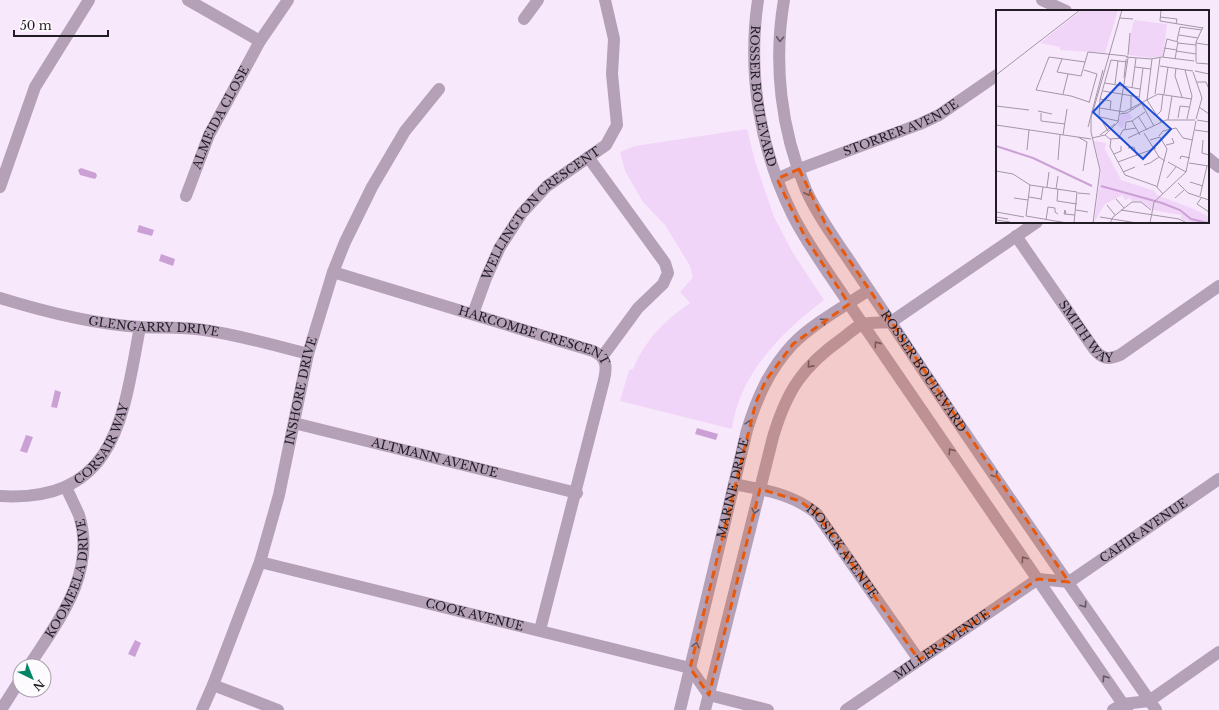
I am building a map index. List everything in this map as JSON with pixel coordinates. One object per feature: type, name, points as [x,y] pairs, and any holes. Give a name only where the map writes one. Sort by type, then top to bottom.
[{"type":"street","points":[[0,187],[35,87],[89,0]]},
{"type":"street","points":[[188,0],[260,41]]},
{"type":"street","name":"ALMEIDA CLOSE","points":[[186,196],[209,135],[260,41],[288,0]]},
{"type":"street","points":[[524,19],[538,0]]},
{"type":"street","name":"WELLINGTON CRESCENT","points":[[473,314],[486,278],[500,247],[522,213],[548,186],[606,145],[617,125],[612,74],[614,40],[605,0]]},
{"type":"street","name":"ROSSER BOULEVARD","points":[[758,0],[754,58],[755,80],[762,126],[777,179],[805,237],[849,304],[1038,579],[1121,708]]},
{"type":"street","name":"ROSSER BOULEVARD","points":[[784,0],[781,17],[779,77],[786,123],[799,169],[817,212],[1153,705]]},
{"type":"street","points":[[1042,0],[1064,10]]},
{"type":"street","name":"STORRER AVENUE","points":[[777,179],[799,169],[920,124],[939,115],[996,76]]},
{"type":"street","name":"INSHORE DRIVE","points":[[202,710],[260,562],[279,495],[308,354],[333,272],[344,242],[372,187],[405,131],[439,89]]},
{"type":"street","points":[[588,157],[665,263],[668,273],[664,284],[634,313],[602,357]]},
{"type":"street","points":[[1209,159],[1219,167]]},
{"type":"street","points":[[705,710],[773,437],[789,394],[801,374],[814,360],[863,324],[891,322],[1036,223]]},
{"type":"street","name":"SMITH WAY","points":[[1016,236],[1094,349],[1105,358],[1112,359],[1120,355],[1219,286]]},
{"type":"street","name":"HARCOMBE CRESCENT","points":[[333,272],[593,351],[602,357],[606,363],[606,370],[576,493],[540,630]]},
{"type":"street","name":"MARINE DRIVE","points":[[680,710],[734,484],[756,402],[766,380],[793,344],[869,290]]},
{"type":"street","name":"GLENGARRY DRIVE","points":[[0,298],[70,316],[140,327],[204,330],[232,334],[308,354]]},
{"type":"street","name":"CORSAIR WAY","points":[[0,496],[33,495],[66,487],[81,477],[107,450],[115,435],[127,395],[140,327]]},
{"type":"street","name":"ALTMANN AVENUE","points":[[294,423],[576,493]]},
{"type":"street","name":"CAHIR AVENUE","points":[[1069,582],[1219,479]]},
{"type":"street","name":"HOSICK AVENUE","points":[[734,484],[760,489],[800,501],[817,514],[919,660]]},
{"type":"street","name":"KOOMEELA DRIVE","points":[[34,658],[71,600],[77,585],[83,547],[82,531],[79,515],[66,487]]},
{"type":"street","name":"COOK AVENUE","points":[[260,562],[690,668]]},
{"type":"street","points":[[1038,579],[1069,582]]},
{"type":"street","name":"MILLER AVENUE","points":[[846,710],[1038,579]]},
{"type":"street","points":[[1121,708],[1153,705],[1219,652]]},
{"type":"street","points":[[690,668],[709,695],[768,710]]},
{"type":"street","points":[[213,685],[278,710]]},
{"type":"street","points":[[1,710],[12,693]]},
{"type":"highlighted area","points":[[799,169],[828,229],[1069,582],[1038,579],[919,660],[817,514],[800,501],[760,489],[709,695],[690,668],[756,402],[766,380],[793,344],[849,304],[805,237],[777,179]]},
{"type":"shaded area","points":[[747,129],[755,161],[774,217],[793,253],[824,300],[808,312],[778,340],[753,372],[743,390],[736,409],[732,429],[620,401],[629,370],[633,369],[638,358],[650,340],[664,324],[690,303],[680,292],[693,277],[690,266],[665,225],[643,202],[625,171],[620,152],[635,146]]},
{"type":"shaded area","points":[[81,168],[96,173],[97,176],[95,179],[80,175],[78,170]]},
{"type":"shaded area","points":[[139,225],[154,230],[152,236],[137,232]]},
{"type":"shaded area","points":[[161,254],[175,259],[173,266],[159,261]]},
{"type":"shaded area","points":[[55,390],[61,392],[57,408],[51,407]]},
{"type":"shaded area","points":[[697,428],[718,434],[716,440],[695,434]]},
{"type":"shaded area","points":[[26,435],[33,437],[27,453],[20,451]]},
{"type":"shaded area","points":[[135,640],[141,643],[135,657],[128,654]]}]
